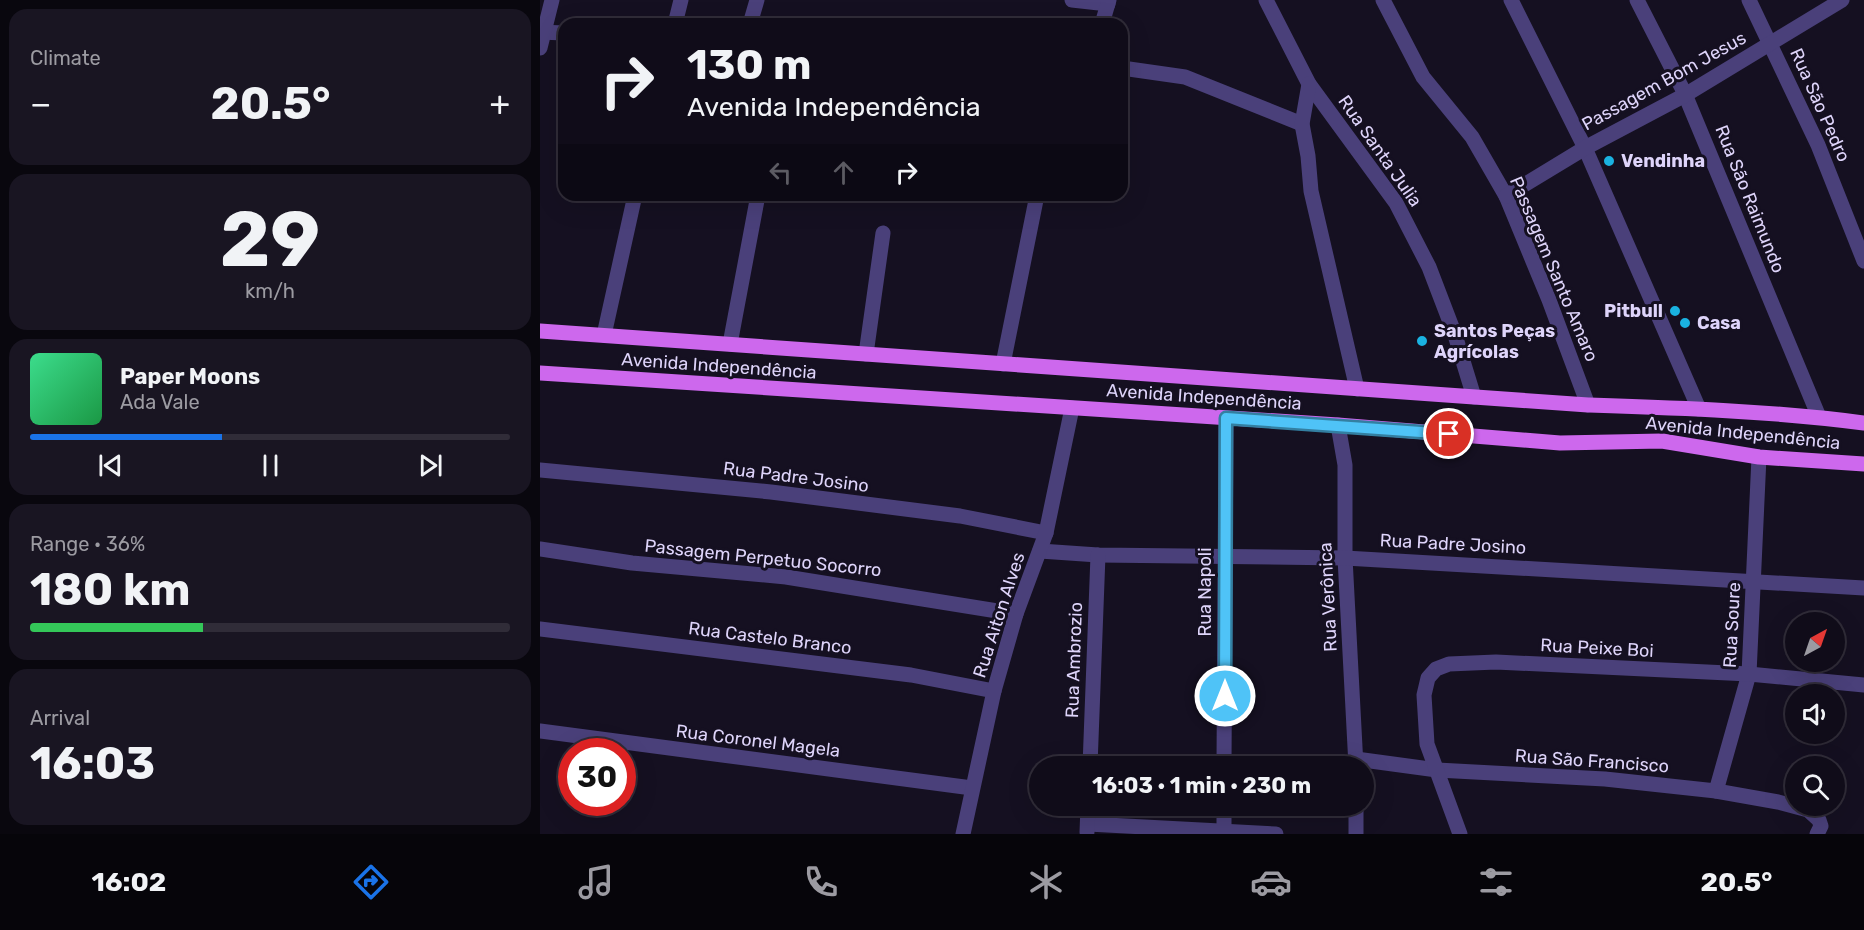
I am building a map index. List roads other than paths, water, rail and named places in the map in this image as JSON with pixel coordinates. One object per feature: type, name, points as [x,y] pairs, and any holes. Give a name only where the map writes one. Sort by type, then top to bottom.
[{"type":"main road","name":"Avenida Independência","points":[[540,331],[1588,405],[1700,409],[1819,417],[1864,423]]},
{"type":"main road","name":"Avenida Independência","points":[[540,373],[1338,425],[1560,443],[1662,441],[1759,457],[1864,464]]},
{"type":"street","points":[[540,48],[542,32],[552,0]]},
{"type":"street","points":[[676,18],[681,0]]},
{"type":"street","points":[[752,18],[757,0]]},
{"type":"street","points":[[1072,0],[1109,2],[1104,18]]},
{"type":"street","name":"Passagem Santo Amaro","points":[[1383,0],[1423,77],[1472,137],[1506,196],[1549,300],[1588,405]]},
{"type":"street","points":[[1511,0],[1585,148],[1700,409]]},
{"type":"street","name":"Rua São Raimundo","points":[[1637,0],[1685,95],[1737,215],[1783,334],[1819,417]]},
{"type":"street","name":"Rua São Pedro","points":[[1749,0],[1818,146],[1864,261]]},
{"type":"street","name":"Passagem Bom Jesus","points":[[1506,196],[1585,148],[1685,95],[1842,0]]},
{"type":"street","name":"Rua Santa Julia","points":[[1273,3],[1309,84],[1396,203],[1429,267],[1455,335],[1474,397]]},
{"type":"street","points":[[542,32],[558,33]]},
{"type":"street","points":[[1128,69],[1185,77],[1302,124]]},
{"type":"street","points":[[1309,84],[1302,124],[1311,191],[1357,389]]},
{"type":"street","points":[[604,335],[634,201]]},
{"type":"street","points":[[730,344],[757,201]]},
{"type":"street","points":[[1003,364],[1036,201]]},
{"type":"street","points":[[866,354],[883,233]]},
{"type":"street","name":"Rua Aiton Alves","points":[[963,834],[994,691],[1016,614],[1046,533],[1072,408]]},
{"type":"street","name":"Rua Napoli","points":[[1224,756],[1226,418]]},
{"type":"street","name":"Rua Verônica","points":[[1338,425],[1345,465],[1345,558],[1356,756]]},
{"type":"street","name":"Rua Soure","points":[[1716,790],[1749,674],[1759,457]]},
{"type":"street","name":"Rua Padre Josino","points":[[540,470],[771,492],[960,516],[1046,533]]},
{"type":"street","name":"Passagem Perpetuo Socorro","points":[[540,549],[632,563],[786,577],[1016,614]]},
{"type":"street","name":"Rua Padre Josino","points":[[1040,551],[1098,555],[1345,558],[1864,588]]},
{"type":"street","name":"Rua Ambrozio","points":[[1090,756],[1098,555]]},
{"type":"street","name":"Rua Castelo Branco","points":[[540,629],[911,675],[994,691]]},
{"type":"street","name":"Rua Peixe Boi","points":[[1460,834],[1427,744],[1424,695],[1428,678],[1436,669],[1449,664],[1496,662],[1749,674],[1864,685]]},
{"type":"street","name":"Rua Coronel Magela","points":[[540,732],[972,788]]},
{"type":"street","name":"Rua São Francisco","points":[[1374,765],[1605,779],[1716,790],[1809,810],[1818,827]]},
{"type":"street","points":[[1224,816],[1224,833]]},
{"type":"street","points":[[1356,816],[1356,834]]},
{"type":"street","points":[[1087,829],[1276,834]]},
{"type":"place","name":"Vendinha","points":[[1609,161]]},
{"type":"place","name":"Pitbull","points":[[1675,311]]},
{"type":"place","name":"Casa","points":[[1685,323]]},
{"type":"place","name":"Santos Peças Agrícolas","points":[[1422,341]]}]
